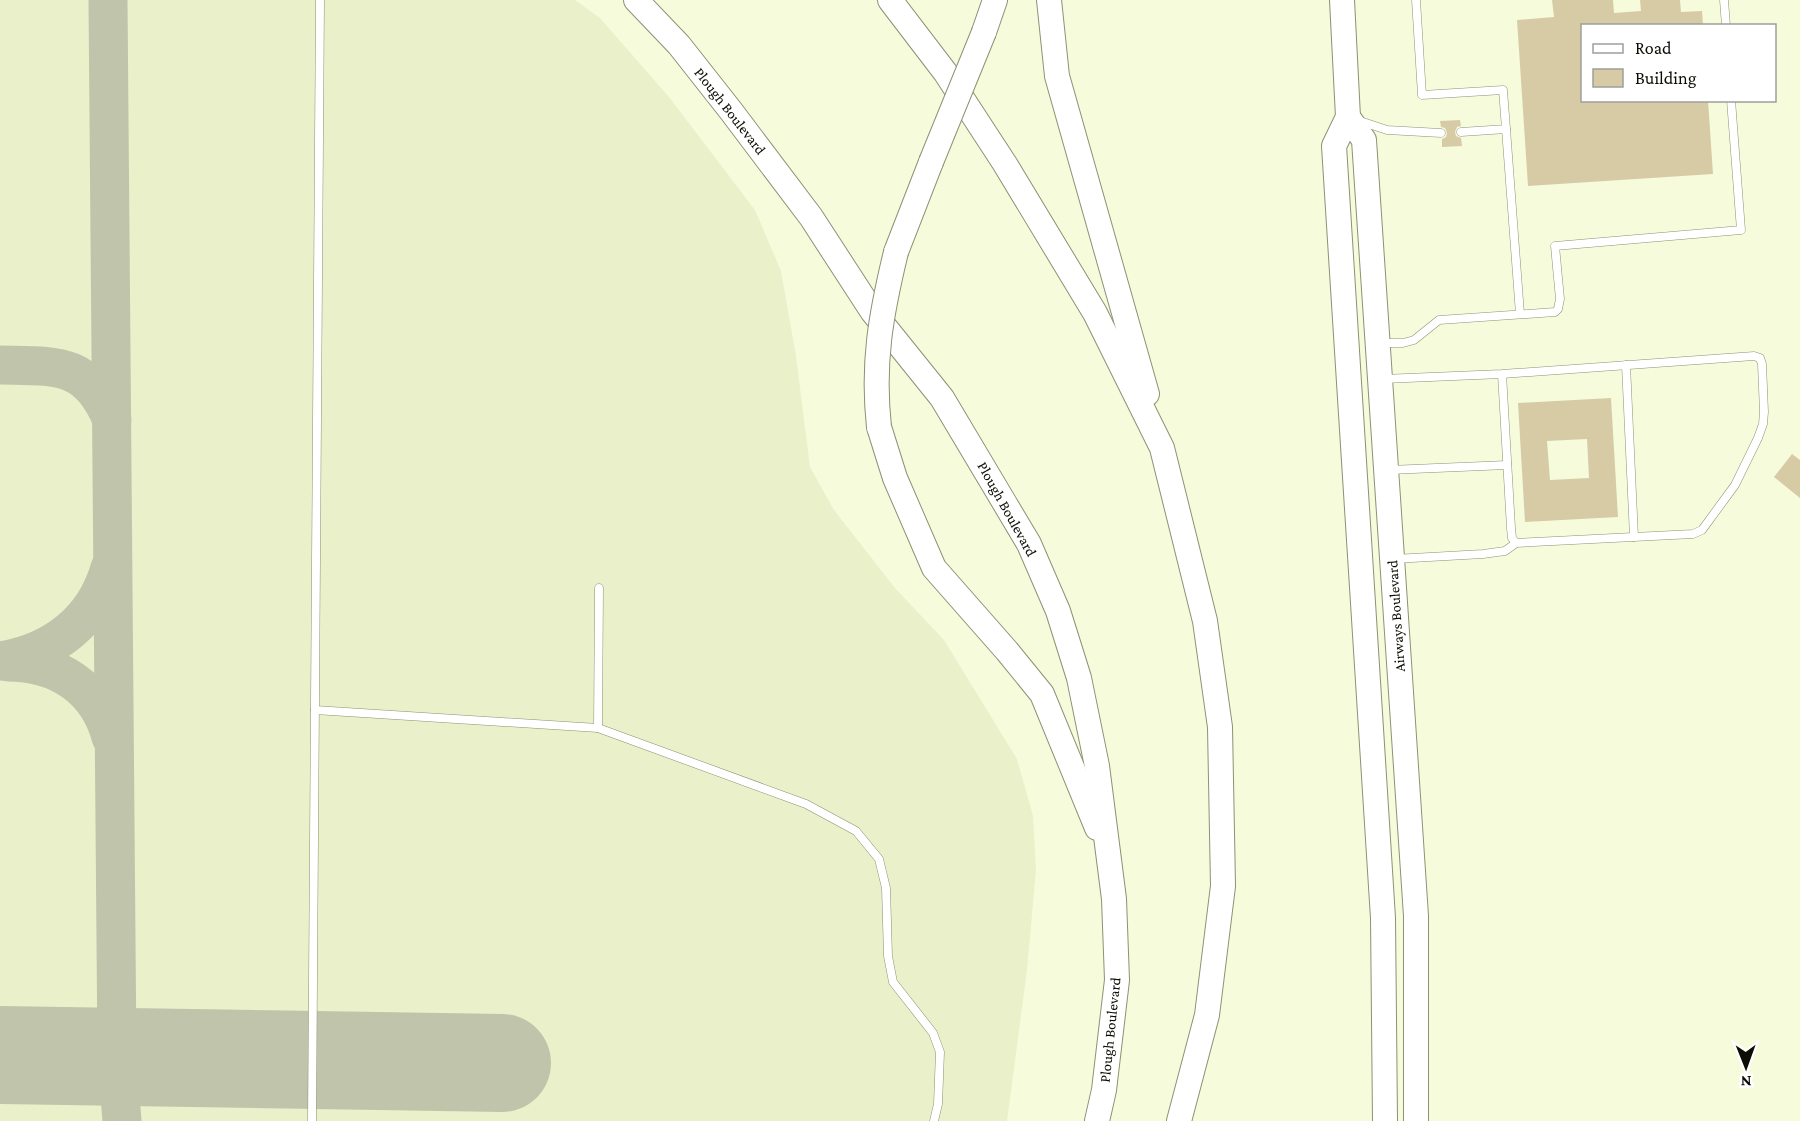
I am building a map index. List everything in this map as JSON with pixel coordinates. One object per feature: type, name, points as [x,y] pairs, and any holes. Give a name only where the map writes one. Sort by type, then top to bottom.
[{"type":"main road","name":"Plough Boulevard","points":[[636,0],[679,45],[811,217],[872,311],[942,398],[1029,544],[1058,611],[1079,678],[1097,766],[1110,858],[1117,980],[1104,1090],[1097,1121]]},
{"type":"main road","points":[[890,0],[945,72],[1053,243],[1095,313],[1162,448]]},
{"type":"main road","points":[[995,0],[896,252],[882,308],[877,348],[875,393],[879,426],[895,478],[934,568],[1042,694],[1110,858]]},
{"type":"main road","points":[[1049,0],[1057,76],[1162,448],[1205,621],[1220,727],[1223,886],[1207,1015],[1179,1121]]},
{"type":"main road","name":"Airways Boulevard","points":[[1342,0],[1348,117],[1334,146],[1383,918],[1385,1121]]},
{"type":"main road","name":"Airways Boulevard","points":[[1348,117],[1364,140],[1416,916],[1416,1121]]},
{"type":"lane","points":[[312,1121],[320,0]]},
{"type":"lane","points":[[1416,0],[1422,95],[1503,90],[1520,315]]},
{"type":"lane","points":[[1724,0],[1725,24]]},
{"type":"lane","points":[[1377,344],[1403,343],[1414,340],[1438,320],[1549,313],[1558,309],[1560,299],[1556,246],[1741,230],[1731,102]]},
{"type":"lane","points":[[1348,117],[1387,130],[1424,134],[1441,133]]},
{"type":"lane","points":[[1461,132],[1506,129]]},
{"type":"lane","points":[[1380,379],[1502,374],[1754,356],[1760,358],[1762,364],[1763,424],[1735,485],[1702,530],[1693,534],[1516,543],[1505,550],[1483,554],[1392,560]]},
{"type":"lane","points":[[1626,365],[1634,537]]},
{"type":"lane","points":[[1502,374],[1511,528],[1512,538],[1516,543]]},
{"type":"lane","points":[[1386,471],[1507,465]]},
{"type":"lane","points":[[597,728],[599,588]]},
{"type":"lane","points":[[315,710],[597,728],[806,804],[856,831],[879,859],[886,888],[888,957],[893,982],[933,1033],[940,1052],[938,1104],[934,1121]]},
{"type":"shaded area","points":[[0,0],[575,0],[600,18],[669,97],[755,210],[781,271],[796,356],[810,467],[834,510],[895,588],[944,640],[1017,759],[1033,816],[1036,870],[1027,970],[1007,1121],[0,1121]]},
{"type":"building","points":[[1552,0],[1613,0],[1614,13],[1641,11],[1640,0],[1680,0],[1681,12],[1702,11],[1703,24],[1581,24],[1581,102],[1708,102],[1713,174],[1528,186],[1517,20],[1554,17]]},
{"type":"building","points":[[1460,120],[1461,126],[1457,127],[1455,132],[1456,136],[1461,138],[1462,146],[1442,147],[1442,139],[1447,133],[1445,128],[1441,127],[1440,121]]},
{"type":"building","points":[[1611,398],[1618,517],[1525,522],[1518,403]],"holes":[[[1587,439],[1589,478],[1550,480],[1547,441]]]},
{"type":"building","points":[[1792,454],[1800,460],[1800,498],[1774,477]]},
{"type":"taxiway","points":[[108,0],[117,1057],[122,1121]]},
{"type":"taxiway","points":[[0,365],[53,367],[81,377],[103,401],[112,420]]},
{"type":"taxiway","points":[[0,661],[37,651],[69,631],[83,619],[94,604],[110,568]]},
{"type":"taxiway","points":[[8,662],[43,667],[73,681],[96,705],[111,737]]},
{"type":"runway","points":[[0,1055],[502,1063]]}]
